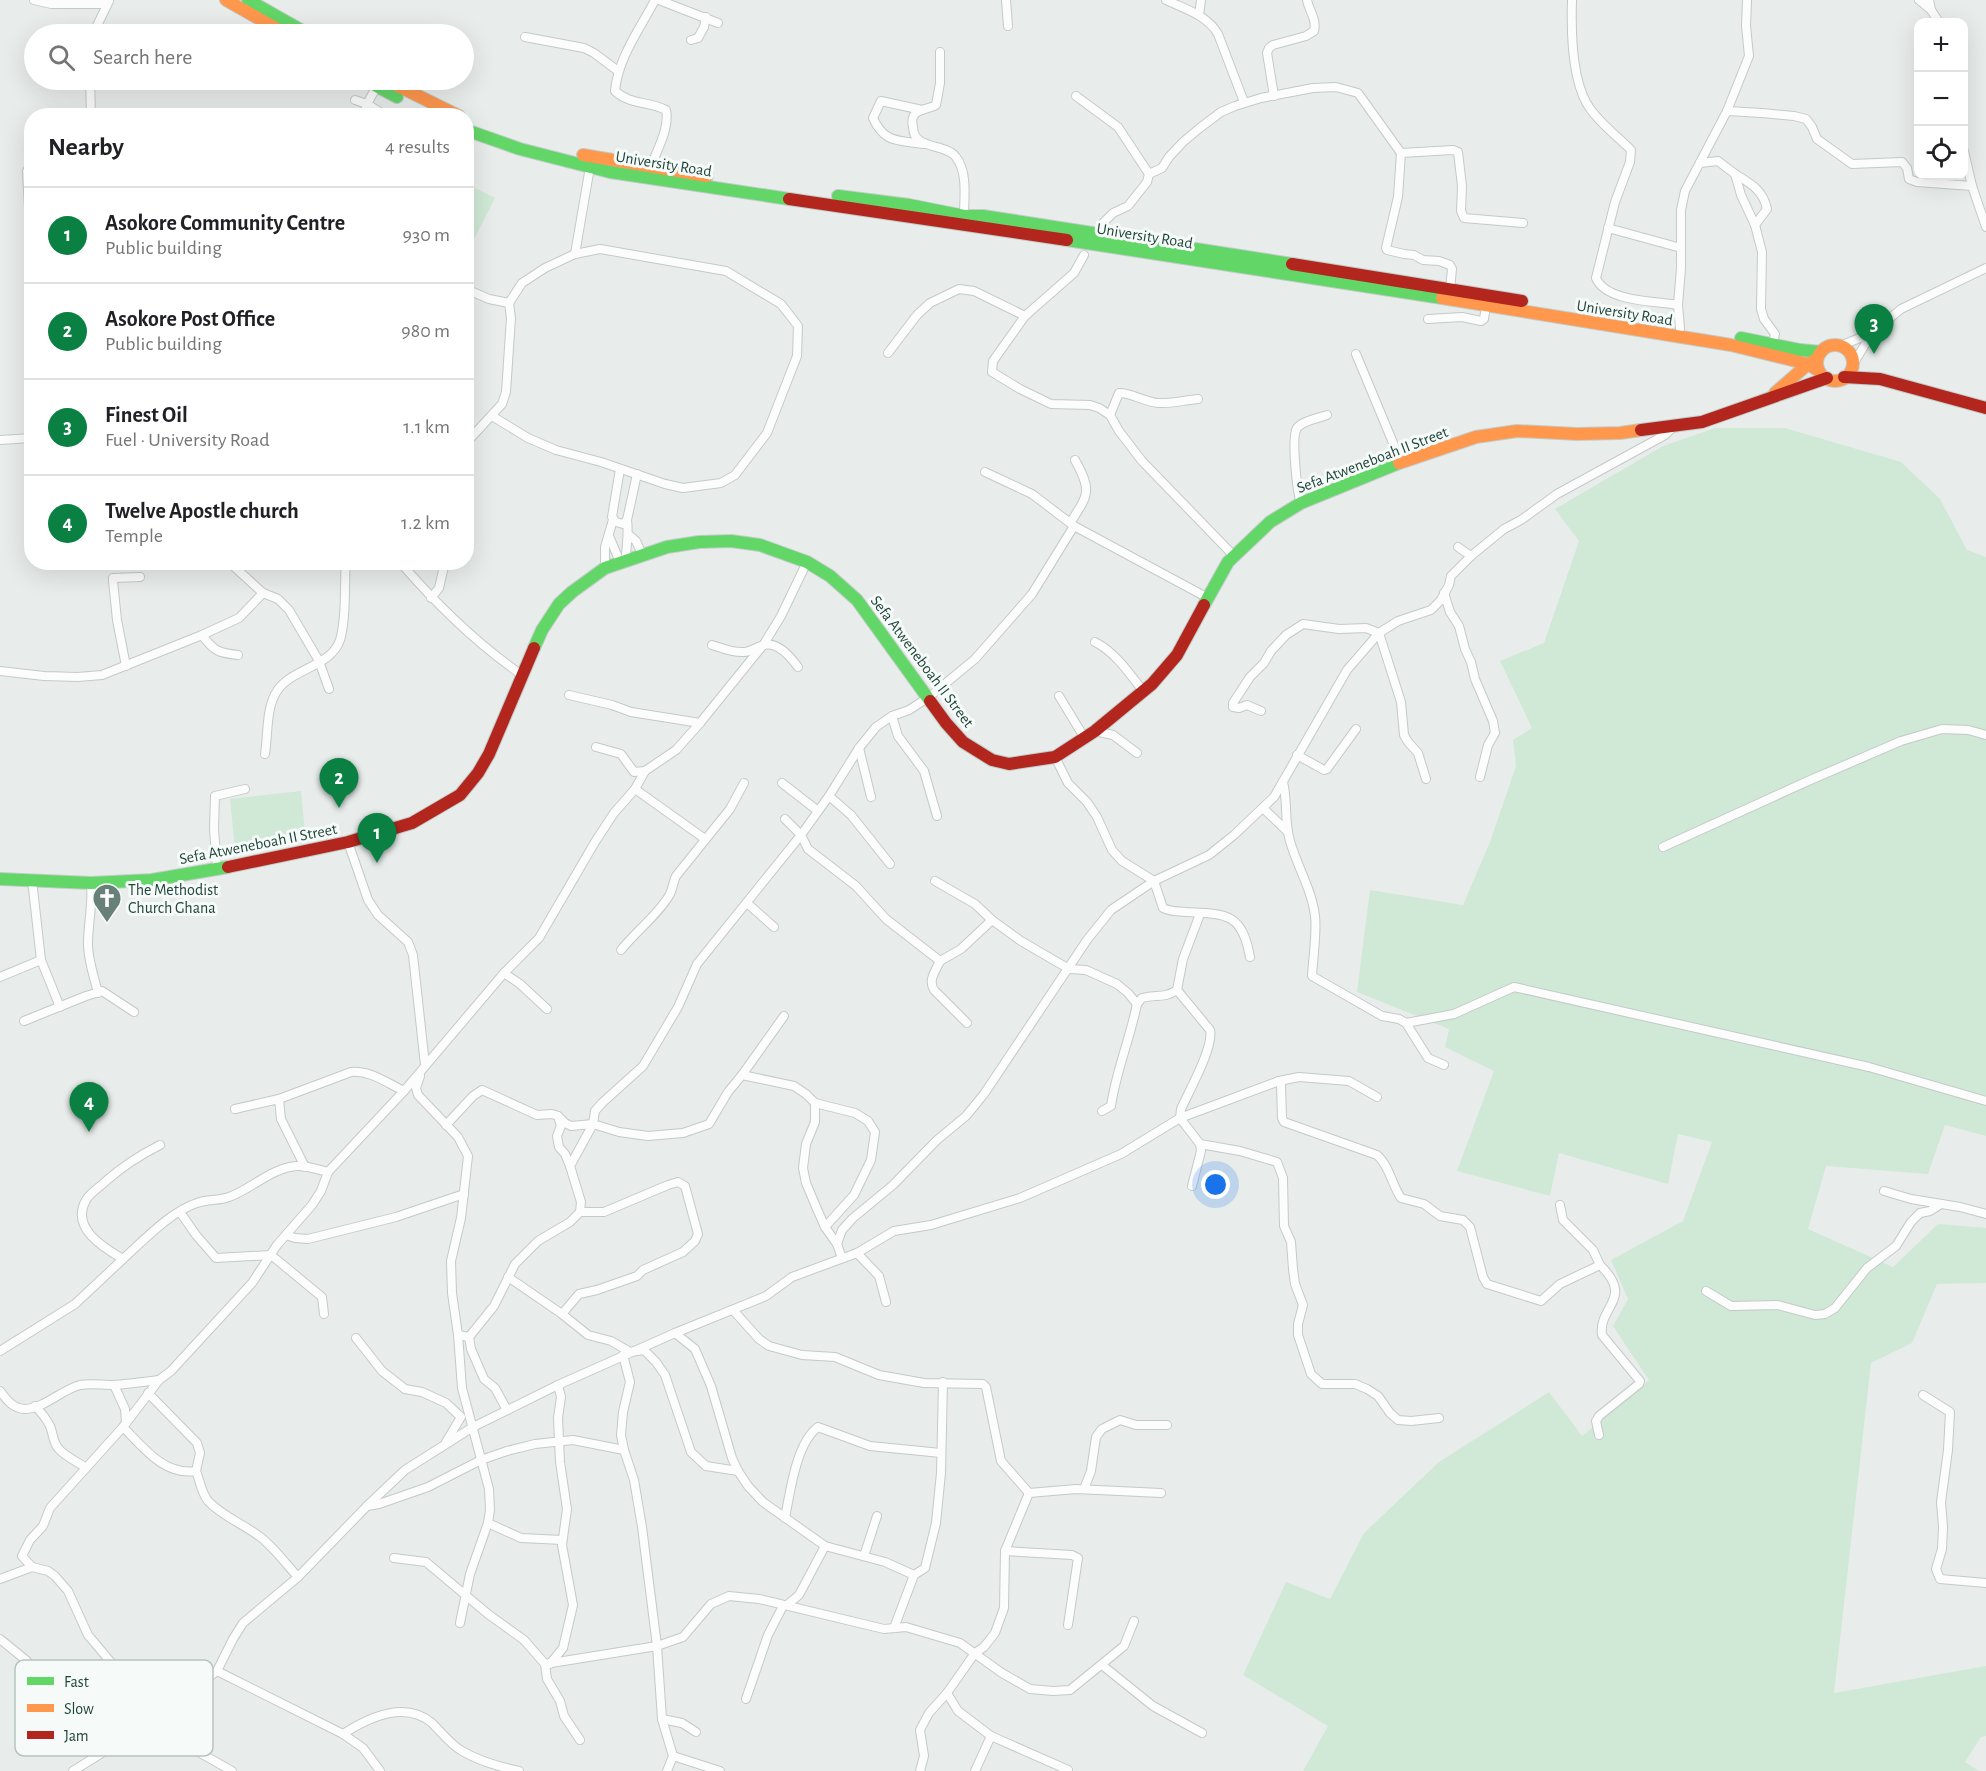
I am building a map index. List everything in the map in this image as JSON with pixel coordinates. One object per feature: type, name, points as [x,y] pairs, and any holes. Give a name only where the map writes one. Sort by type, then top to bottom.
[{"type":"main road","points":[[226,0],[268,24]]},
{"type":"main road","points":[[248,0],[290,24]]},
{"type":"main road","points":[[392,90],[420,108]]},
{"type":"main road","points":[[398,90],[442,108]]},
{"type":"main road","name":"University Road","points":[[474,122],[510,136],[549,147],[602,159],[651,166],[692,179],[1731,345],[1818,365]]},
{"type":"main road","name":"University Road","points":[[474,133],[515,148],[590,167],[909,205],[964,216],[983,216],[1154,241],[1773,344],[1818,365]]},
{"type":"main road","points":[[1853,361],[1848,374],[1836,380],[1818,365],[1831,345],[1840,345],[1847,350],[1853,361],[1880,379]]},
{"type":"main road","name":"Sefa Atweneboah II Street","points":[[1773,397],[1779,389],[1818,365]]},
{"type":"main road","name":"Sefa Atweneboah II Street","points":[[0,879],[91,883],[152,880],[348,842],[412,824],[446,804],[464,790],[478,773],[489,754],[542,630],[555,609],[572,592],[605,568],[667,547],[731,541],[760,546],[807,562],[830,576],[857,600],[946,723],[963,742],[992,760],[1009,764],[1055,757],[1090,734],[1162,674],[1178,655],[1228,562],[1270,522],[1301,503],[1401,462],[1476,437],[1538,431],[1577,434],[1620,433],[1673,427],[1725,416],[1773,397],[1818,365]]},
{"type":"main road","points":[[1844,377],[1880,379],[1986,408]]},
{"type":"street","points":[[34,0],[51,4],[109,2],[98,24]]},
{"type":"street","points":[[651,166],[668,116],[666,110],[660,107],[636,103],[622,98],[615,91],[618,71],[624,56],[657,0],[718,23]]},
{"type":"street","points":[[1006,0],[1008,26]]},
{"type":"street","points":[[1166,0],[1199,15],[1213,26],[1244,102]]},
{"type":"street","points":[[1199,15],[1201,0]]},
{"type":"street","points":[[1274,96],[1267,53],[1274,45],[1306,36],[1314,31],[1315,19],[1307,0]]},
{"type":"street","points":[[1572,0],[1571,24],[1575,69],[1581,90],[1589,108],[1600,122],[1631,150],[1630,162],[1615,202],[1596,278],[1601,288],[1634,300],[1678,305]]},
{"type":"street","points":[[1680,328],[1678,305],[1681,210],[1685,191],[1727,111],[1749,56],[1746,26],[1747,0]]},
{"type":"street","points":[[1918,0],[1931,9],[1937,18]]},
{"type":"street","points":[[1929,0],[1931,9]]},
{"type":"street","points":[[692,40],[698,38],[706,17]]},
{"type":"street","points":[[525,37],[584,48],[618,71]]},
{"type":"street","points":[[927,145],[917,139],[913,133],[913,116],[917,111],[936,105],[940,83],[940,52]]},
{"type":"street","points":[[1149,174],[1162,168],[1183,142],[1201,127],[1221,112],[1244,102],[1313,88],[1336,87],[1358,93],[1401,153],[1398,197],[1386,248],[1414,255],[1423,260],[1439,261],[1450,265],[1452,269],[1450,289]]},
{"type":"street","points":[[90,90],[91,108]]},
{"type":"street","points":[[366,108],[376,90]]},
{"type":"street","points":[[1076,96],[1118,127],[1149,174],[1147,182],[1128,206],[1113,213],[1101,225]]},
{"type":"street","points":[[356,100],[373,108]]},
{"type":"street","points":[[922,110],[880,101],[873,118],[878,131],[889,138],[951,152],[964,174],[964,216]]},
{"type":"street","points":[[1727,111],[1762,112],[1806,119],[1816,139],[1852,164],[1902,162],[1907,168],[1909,179],[1917,182],[1972,186]]},
{"type":"street","points":[[1401,153],[1453,150],[1458,152],[1462,186],[1461,210],[1464,218],[1523,223]]},
{"type":"street","points":[[1700,163],[1718,161],[1759,190],[1767,209],[1755,225]]},
{"type":"street","points":[[575,254],[590,167]]},
{"type":"street","points":[[1968,168],[1986,227]]},
{"type":"street","points":[[1735,174],[1741,195],[1755,225],[1762,252],[1761,309],[1764,319],[1775,334],[1773,344]]},
{"type":"street","points":[[1608,228],[1681,248]]},
{"type":"street","points":[[474,435],[502,404],[506,392],[511,318],[509,303],[522,283],[545,268],[575,254],[600,249],[726,271],[781,304],[798,327],[797,356],[767,433],[735,475],[721,483],[683,488],[556,450],[528,438],[492,416]]},
{"type":"street","points":[[1084,255],[1074,273],[1025,316],[993,361],[992,372],[1051,404],[1090,405],[1110,415],[1142,461],[1234,556]]},
{"type":"street","points":[[1853,361],[1872,333],[1901,309],[1986,268]]},
{"type":"street","points":[[888,353],[917,315],[930,303],[959,289],[974,291],[1025,316]]},
{"type":"street","points":[[474,292],[489,299],[509,303]]},
{"type":"street","points":[[1428,320],[1462,317],[1481,321],[1484,319],[1486,306]]},
{"type":"street","points":[[1840,345],[1872,333]]},
{"type":"street","points":[[1356,354],[1401,462]]},
{"type":"street","points":[[1110,415],[1119,393],[1125,392],[1139,399],[1158,403],[1198,399]]},
{"type":"street","points":[[1301,503],[1297,491],[1295,432],[1301,425],[1327,415]]},
{"type":"street","points":[[837,1244],[842,1230],[853,1218],[893,1185],[937,1140],[966,1116],[984,1094],[1087,940],[1111,910],[1154,881],[1209,855],[1264,809],[1274,796],[1347,670],[1379,633],[1398,621],[1431,610],[1441,600],[1451,576],[1471,556],[1504,530],[1557,494],[1665,435],[1673,427]]},
{"type":"street","points":[[0,440],[24,438]]},
{"type":"street","points":[[570,1166],[593,1124],[595,1111],[650,1057],[678,1007],[697,964],[801,835],[876,726],[892,716],[909,710],[929,697],[975,659],[1032,594],[1087,494],[1086,480],[1075,460]]},
{"type":"street","points":[[605,568],[605,547],[613,520],[620,469]]},
{"type":"street","points":[[986,472],[1032,494],[1072,525],[1208,598]]},
{"type":"street","points":[[623,561],[629,535],[627,520],[637,474]]},
{"type":"street","points":[[613,520],[623,524],[627,520]]},
{"type":"street","points":[[609,536],[618,539],[629,535]]},
{"type":"street","points":[[629,535],[636,541],[642,554]]},
{"type":"street","points":[[609,536],[623,561]]},
{"type":"street","points":[[1458,547],[1471,556]]},
{"type":"street","points":[[109,1660],[88,1635],[68,1590],[62,1582],[48,1571],[32,1567],[22,1556],[26,1547],[43,1526],[50,1508],[125,1425],[159,1380],[171,1371],[252,1283],[271,1254],[321,1191],[328,1172],[404,1091],[504,973],[539,938],[595,842],[614,813],[635,789],[645,771],[676,750],[764,644],[781,616],[807,562]]},
{"type":"street","points":[[238,570],[263,593],[278,599],[289,610],[319,662],[329,689]]},
{"type":"street","points":[[266,754],[270,710],[275,693],[281,686],[328,658],[340,640],[344,570]]},
{"type":"street","points":[[407,570],[431,598],[490,652],[522,675]]},
{"type":"street","points":[[431,598],[439,588],[443,570]]},
{"type":"street","points":[[126,666],[117,620],[113,578],[140,577]]},
{"type":"street","points":[[0,671],[44,676],[102,675],[238,618],[263,593]]},
{"type":"street","points":[[1444,593],[1450,612],[1459,626],[1475,679],[1493,721],[1495,733],[1488,745],[1480,777]]},
{"type":"street","points":[[1261,711],[1248,705],[1233,707],[1233,703],[1250,677],[1287,635],[1303,624],[1339,629],[1366,628],[1379,633]]},
{"type":"street","points":[[1379,633],[1401,702],[1404,735],[1418,753],[1426,779]]},
{"type":"street","points":[[202,635],[216,651],[238,655]]},
{"type":"street","points":[[1095,642],[1129,672],[1143,692]]},
{"type":"street","points":[[712,645],[730,651],[746,652],[771,643],[778,646],[798,667]]},
{"type":"street","points":[[569,696],[612,705],[631,712],[700,723]]},
{"type":"street","points":[[1059,696],[1090,734],[1117,737],[1137,753]]},
{"type":"street","points":[[892,716],[898,735],[924,771],[937,816]]},
{"type":"street","points":[[1298,755],[1324,770],[1327,769],[1356,729]]},
{"type":"street","points":[[1663,847],[1901,741],[1942,729],[1968,730],[1986,735]]},
{"type":"street","points":[[596,747],[621,754],[634,772],[645,771]]},
{"type":"street","points":[[859,748],[871,797]]},
{"type":"street","points":[[1055,757],[1068,783],[1087,802],[1097,817],[1112,850],[1122,861],[1154,881],[1163,908],[1200,914],[1221,914],[1235,922],[1246,938],[1250,957]]},
{"type":"street","points":[[1282,782],[1287,798],[1288,832],[1315,916],[1312,976],[1382,1016],[1399,1019],[1406,1023],[1428,1058],[1444,1065]]},
{"type":"street","points":[[621,950],[670,893],[676,876],[730,809],[744,783]]},
{"type":"street","points":[[782,783],[818,811]]},
{"type":"street","points":[[217,869],[214,828],[215,796],[245,789]]},
{"type":"street","points":[[635,789],[705,839]]},
{"type":"street","points":[[829,796],[851,815],[890,864]]},
{"type":"street","points":[[1264,809],[1288,832]]},
{"type":"street","points":[[785,819],[801,835],[808,849],[856,886],[886,919],[940,961]]},
{"type":"street","points":[[348,842],[368,900],[378,915],[408,942],[413,954],[426,1064],[417,1081],[418,1095],[458,1137],[468,1156],[464,1194],[451,1261],[452,1293],[462,1388],[489,1489],[488,1523],[470,1574],[460,1623]]},
{"type":"street","points":[[32,880],[41,960],[60,1007]]},
{"type":"street","points":[[935,881],[975,904],[992,920],[1021,941],[1069,969],[1086,970],[1117,984],[1137,1004]]},
{"type":"street","points":[[91,883],[93,902],[88,943],[90,963],[98,993]]},
{"type":"street","points":[[747,903],[774,927]]},
{"type":"street","points":[[1177,990],[1183,959],[1200,914]]},
{"type":"street","points":[[968,1023],[934,990],[931,980],[940,961],[961,949],[992,920]]},
{"type":"street","points":[[0,976],[41,960]]},
{"type":"street","points":[[504,973],[547,1009]]},
{"type":"street","points":[[1406,1023],[1454,1014],[1514,987],[1869,1067],[1986,1101]]},
{"type":"street","points":[[1102,1111],[1111,1106],[1115,1080],[1130,1038],[1137,1004],[1142,998],[1154,994],[1162,997],[1177,990]]},
{"type":"street","points":[[1177,990],[1210,1030],[1212,1036],[1181,1109],[1180,1118],[1200,1144],[1201,1151],[1192,1186]]},
{"type":"street","points":[[24,1021],[102,991],[134,1012]]},
{"type":"street","points":[[446,1125],[473,1096],[482,1090],[537,1115],[558,1116],[572,1126],[593,1124],[619,1132],[648,1136],[683,1134],[709,1124],[728,1092],[784,1016]]},
{"type":"street","points":[[235,1108],[279,1099],[359,1071],[404,1091]]},
{"type":"street","points":[[742,1075],[794,1086],[815,1103],[855,1113],[868,1121],[875,1132],[871,1160],[854,1195],[825,1227]]},
{"type":"street","points":[[213,1674],[217,1671],[243,1623],[298,1577],[405,1470],[473,1427],[507,1410],[675,1332],[766,1296],[792,1276],[857,1253],[894,1231],[931,1225],[1049,1187],[1121,1154],[1180,1118],[1279,1081],[1299,1077],[1348,1082],[1377,1097]]},
{"type":"street","points":[[1279,1081],[1284,1122],[1377,1155],[1383,1160],[1401,1198],[1424,1204],[1440,1216],[1466,1222],[1470,1227],[1482,1277],[1487,1284],[1541,1301],[1560,1284],[1600,1265]]},
{"type":"street","points":[[279,1099],[281,1119],[305,1167]]},
{"type":"street","points":[[815,1103],[815,1122],[806,1144],[803,1168],[806,1183],[825,1227],[837,1244],[842,1258]]},
{"type":"street","points":[[507,1410],[495,1388],[484,1379],[471,1349],[469,1337],[494,1306],[515,1264],[538,1241],[570,1222],[580,1212],[581,1202],[570,1166],[559,1147],[557,1136],[561,1126],[558,1116]]},
{"type":"street","points":[[1200,1144],[1240,1151],[1277,1162],[1283,1178],[1284,1226],[1291,1242],[1295,1284],[1303,1305],[1298,1324],[1298,1335],[1311,1374],[1322,1384],[1355,1384],[1367,1389],[1378,1396],[1398,1420],[1439,1418]]},
{"type":"street","points":[[123,1259],[103,1247],[87,1232],[82,1210],[86,1200],[93,1192],[140,1155],[160,1145]]},
{"type":"street","points":[[0,1351],[75,1304],[156,1229],[197,1202],[229,1197],[285,1169],[296,1166],[328,1172]]},
{"type":"street","points":[[562,1314],[579,1294],[637,1276],[643,1270],[683,1252],[695,1241],[698,1234],[685,1186],[678,1182],[604,1212],[580,1212]]},
{"type":"street","points":[[1884,1191],[1911,1199],[1960,1206],[1986,1214]]},
{"type":"street","points":[[286,1235],[308,1239],[396,1217],[464,1194]]},
{"type":"street","points":[[1706,1291],[1731,1306],[1778,1305],[1815,1315],[1825,1314],[1835,1308],[1867,1268],[1896,1246],[1911,1222],[1920,1213],[1930,1211],[1941,1204]]},
{"type":"street","points":[[1560,1206],[1563,1220],[1593,1250],[1600,1265],[1609,1274],[1615,1292],[1613,1303],[1602,1322],[1602,1335],[1640,1381],[1599,1416],[1596,1421],[1599,1435]]},
{"type":"street","points":[[180,1212],[216,1258],[271,1254],[322,1297],[324,1314]]},
{"type":"street","points":[[857,1253],[879,1276],[886,1302]]},
{"type":"street","points":[[507,1277],[562,1314],[588,1335],[611,1341],[627,1354],[630,1382],[621,1435],[634,1480],[642,1527],[657,1646],[662,1719],[673,1756],[667,1771]]},
{"type":"street","points":[[733,1310],[759,1339],[769,1346],[802,1355],[835,1356],[879,1375],[924,1383],[983,1384],[986,1387],[1001,1461],[1029,1493]]},
{"type":"street","points":[[675,1332],[695,1349],[711,1386],[732,1458],[738,1471],[763,1502],[825,1546],[885,1562],[914,1575]]},
{"type":"street","points":[[458,1335],[469,1337]]},
{"type":"street","points":[[356,1338],[382,1371],[405,1389],[423,1392],[446,1403],[459,1413],[461,1417],[443,1446]]},
{"type":"street","points":[[627,1354],[644,1350],[665,1375],[691,1452],[706,1466],[738,1471]]},
{"type":"street","points":[[0,1390],[6,1400],[15,1407],[24,1409],[48,1401],[68,1388],[84,1384],[114,1385],[159,1380]]},
{"type":"street","points":[[894,1628],[914,1575],[925,1568],[936,1523],[941,1473],[943,1382]]},
{"type":"street","points":[[114,1385],[125,1408],[125,1425],[165,1466],[184,1473],[196,1471]]},
{"type":"street","points":[[558,1385],[561,1398],[558,1418],[559,1441],[567,1509],[562,1540],[573,1605],[563,1648],[548,1664],[547,1679],[560,1701],[564,1716],[580,1740]]},
{"type":"street","points":[[148,1393],[197,1443],[200,1453],[196,1471],[201,1490],[208,1501],[222,1513],[261,1537],[298,1577]]},
{"type":"street","points":[[1923,1395],[1950,1412],[1941,1502],[1942,1541],[1936,1569],[1940,1579],[1986,1584]]},
{"type":"street","points":[[35,1406],[51,1427],[57,1448],[86,1468]]},
{"type":"street","points":[[1084,1489],[1091,1471],[1096,1437],[1102,1429],[1120,1420],[1136,1425],[1167,1425]]},
{"type":"street","points":[[785,1518],[794,1467],[812,1431],[818,1427],[870,1446],[941,1453]]},
{"type":"street","points":[[367,1506],[428,1486],[481,1460],[507,1451],[559,1441],[577,1440],[624,1450]]},
{"type":"street","points":[[1029,1493],[1084,1489],[1161,1492]]},
{"type":"street","points":[[920,1771],[924,1756],[920,1730],[929,1713],[947,1693],[975,1653],[984,1647],[995,1633],[1004,1608],[1005,1551],[1029,1493]]},
{"type":"street","points":[[864,1556],[877,1516]]},
{"type":"street","points":[[488,1523],[522,1538],[562,1540]]},
{"type":"street","points":[[746,1698],[768,1635],[785,1605],[799,1595],[825,1546]]},
{"type":"street","points":[[1005,1551],[1077,1558],[1068,1625]]},
{"type":"street","points":[[394,1558],[426,1562],[488,1614],[524,1640],[548,1664]]},
{"type":"street","points":[[0,1579],[32,1567]]},
{"type":"street","points":[[548,1664],[657,1646],[683,1637],[711,1604],[729,1596],[759,1599],[884,1629],[906,1627],[960,1643],[1002,1673],[1030,1689],[1070,1690],[1124,1646],[1134,1621]]},
{"type":"street","points":[[0,1639],[26,1660]]},
{"type":"street","points":[[1102,1665],[1153,1706],[1202,1734]]},
{"type":"street","points":[[217,1671],[343,1734],[363,1748],[380,1771]]},
{"type":"street","points":[[947,1693],[958,1711],[991,1736],[1068,1770]]},
{"type":"street","points":[[343,1734],[364,1720],[391,1712],[413,1713],[431,1723],[463,1752],[519,1771]]},
{"type":"street","points":[[662,1719],[682,1724],[696,1732]]},
{"type":"street","points":[[975,1771],[991,1736]]},
{"type":"street","points":[[206,1756],[232,1771]]},
{"type":"street","points":[[673,1756],[720,1771]]},
{"type":"street","points":[[73,1771],[95,1757]]},
{"type":"green space","points":[[474,188],[495,198],[474,239]]},
{"type":"green space","points":[[1715,428],[1785,428],[1901,462],[1940,499],[1967,550],[1986,557],[1986,1136],[1945,1125],[1928,1174],[1826,1166],[1808,1229],[1893,1267],[1938,1224],[1986,1228],[1986,1283],[1937,1284],[1912,1343],[1871,1363],[1834,1693],[1986,1666],[1986,1736],[1981,1737],[1965,1762],[1979,1771],[1303,1771],[1328,1726],[1243,1675],[1286,1582],[1330,1599],[1364,1533],[1439,1462],[1549,1392],[1582,1436],[1649,1380],[1613,1326],[1628,1299],[1611,1260],[1683,1221],[1712,1142],[1678,1134],[1668,1184],[1559,1153],[1550,1196],[1457,1171],[1494,1071],[1445,1047],[1449,1029],[1357,992],[1370,890],[1463,905],[1490,842],[1516,766],[1513,740],[1532,728],[1500,661],[1544,643],[1579,541],[1555,509],[1663,446]]},
{"type":"green space","points":[[301,791],[306,843],[235,850],[230,799]]},
{"type":"traffic: fast","points":[[248,0],[290,24]]},
{"type":"traffic: fast","points":[[384,90],[397,97]]},
{"type":"traffic: fast","points":[[474,133],[520,149],[610,172],[789,199]]},
{"type":"traffic: fast","points":[[838,196],[1292,264]]},
{"type":"traffic: fast","points":[[1067,240],[1442,298]]},
{"type":"traffic: fast","points":[[1741,338],[1821,352]]},
{"type":"traffic: fast","points":[[1204,605],[1228,562],[1270,522],[1301,503],[1399,463]]},
{"type":"traffic: fast","points":[[534,648],[542,630],[559,604],[605,568],[667,547],[699,542],[731,541],[760,545],[807,562],[830,576],[857,600],[930,701]]},
{"type":"traffic: fast","points":[[0,879],[91,883],[152,880],[228,867]]},
{"type":"traffic: slow","points":[[226,0],[268,24]]},
{"type":"traffic: slow","points":[[406,90],[443,108]]},
{"type":"traffic: slow","points":[[583,155],[707,176]]},
{"type":"traffic: slow","points":[[1442,298],[1731,345],[1808,364],[1819,371]]},
{"type":"traffic: slow","points":[[1835,345],[1847,351],[1853,363],[1847,375],[1835,381],[1823,375],[1817,363],[1823,351],[1835,345]]},
{"type":"traffic: slow","points":[[1775,393],[1817,359]]},
{"type":"traffic: slow","points":[[1399,463],[1476,437],[1517,431],[1577,434],[1641,430]]},
{"type":"traffic: jam","points":[[789,199],[1067,240]]},
{"type":"traffic: jam","points":[[1292,264],[1522,301]]},
{"type":"traffic: jam","points":[[1844,377],[1880,379],[1986,408]]},
{"type":"traffic: jam","points":[[1641,430],[1702,422],[1827,378]]},
{"type":"traffic: jam","points":[[930,701],[963,742],[992,760],[1009,764],[1055,757],[1095,731],[1152,684],[1177,655],[1204,605]]},
{"type":"traffic: jam","points":[[228,867],[348,842],[412,823],[460,795],[478,773],[489,754],[534,648]]},
{"type":"place","name":"Finest Oil","points":[[1874,354]]},
{"type":"place","name":"Asokore Post Office","points":[[339,808]]},
{"type":"place","name":"Asokore Community Centre","points":[[377,863]]},
{"type":"place","name":"The Methodist Church Ghana","points":[[107,924]]},
{"type":"place","name":"Twelve Apostle church","points":[[89,1132]]}]
